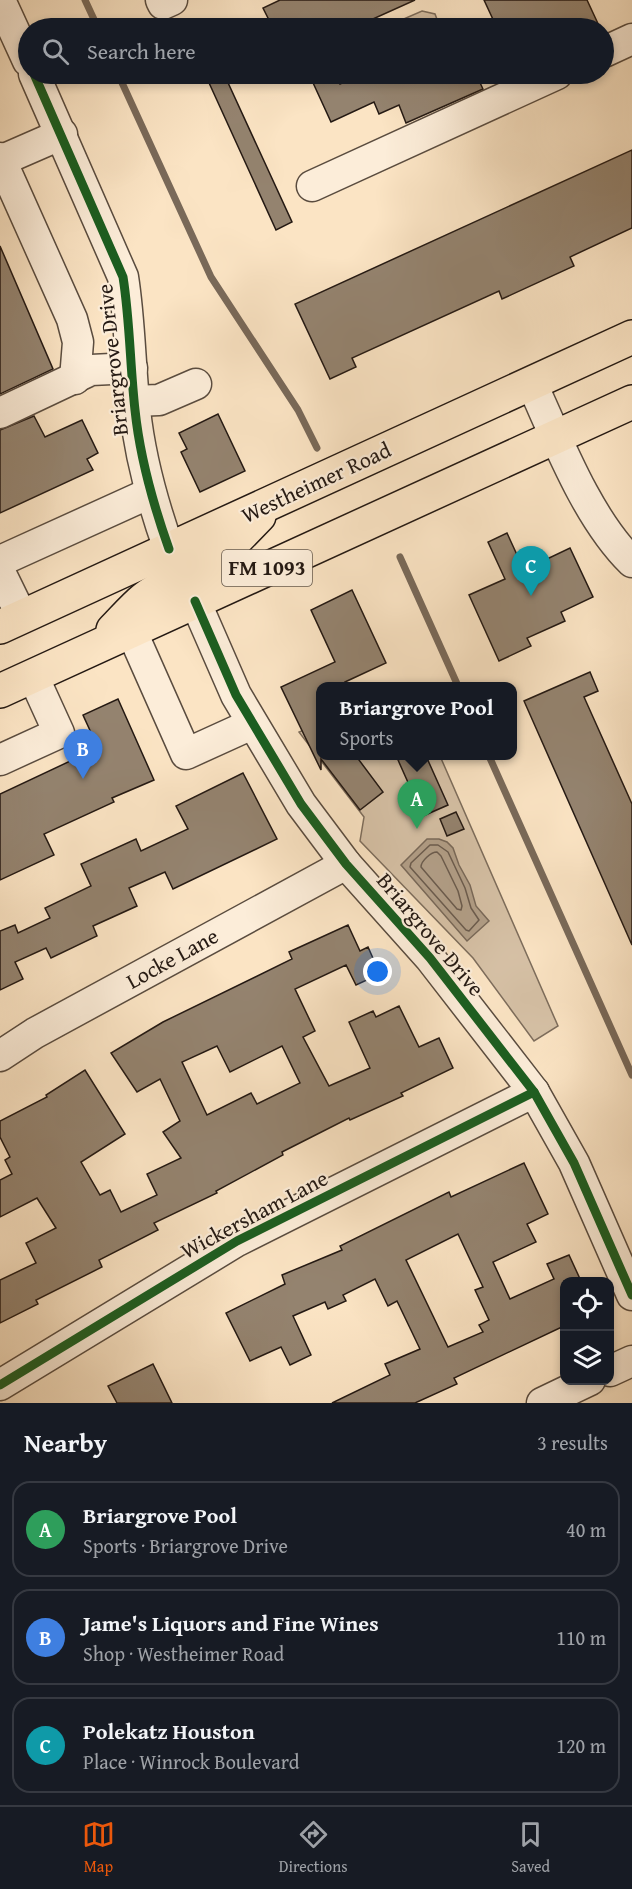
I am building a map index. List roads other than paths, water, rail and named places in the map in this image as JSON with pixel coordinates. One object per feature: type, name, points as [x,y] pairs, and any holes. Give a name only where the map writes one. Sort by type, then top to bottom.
[{"type":"main road","name":"Westheimer Road","points":[[11,622],[632,337]]},
{"type":"main road","name":"FM 1093","points":[[0,691],[632,402]]},
{"type":"main road","points":[[195,602],[194,578],[197,570],[217,559],[270,504]]},
{"type":"main road","points":[[97,646],[146,598],[169,582],[174,574],[169,549]]},
{"type":"street","points":[[0,0],[18,39]]},
{"type":"street","points":[[161,0],[163,4],[172,0]]},
{"type":"street","points":[[614,47],[632,39]]},
{"type":"street","name":"Briargrove Drive","points":[[39,84],[123,277],[128,305],[134,401],[150,493],[169,549]]},
{"type":"street","points":[[312,186],[535,84]]},
{"type":"street","points":[[62,134],[0,160],[72,319],[78,342],[75,379]]},
{"type":"street","points":[[0,413],[91,370],[132,368]]},
{"type":"street","points":[[134,401],[159,399],[196,384]]},
{"type":"street","points":[[532,384],[585,495],[632,562]]},
{"type":"street","points":[[0,561],[150,493]]},
{"type":"street","points":[[0,572],[11,622]]},
{"type":"street","name":"Briargrove Drive","points":[[195,602],[236,695],[301,804],[346,864],[430,958],[534,1092],[574,1163],[632,1295]]},
{"type":"street","points":[[131,630],[186,754],[252,724]]},
{"type":"street","points":[[0,760],[59,733],[33,676]]},
{"type":"street","name":"Locke Lane","points":[[0,1056],[35,1033],[346,864]]},
{"type":"street","name":"Wickersham Lane","points":[[0,1385],[237,1241],[534,1092]]},
{"type":"street","points":[[614,1369],[632,1361]]},
{"type":"street","points":[[542,1403],[580,1385]]},
{"type":"water","points":[[427,839],[439,839],[447,842],[453,848],[470,885],[476,906],[489,921],[467,941],[401,865]]},
{"type":"waterway","points":[[85,0],[93,18]]},
{"type":"waterway","points":[[123,84],[211,277],[298,410],[317,448]]},
{"type":"waterway","points":[[400,557],[456,682]]},
{"type":"waterway","points":[[491,760],[632,1075]]},
{"type":"place","name":"Polekatz Houston","points":[[531,596]]},
{"type":"place","name":"Jame's Liquors and Fine Wines","points":[[83,779]]},
{"type":"place","name":"Briargrove Pool","points":[[417,829]]}]
